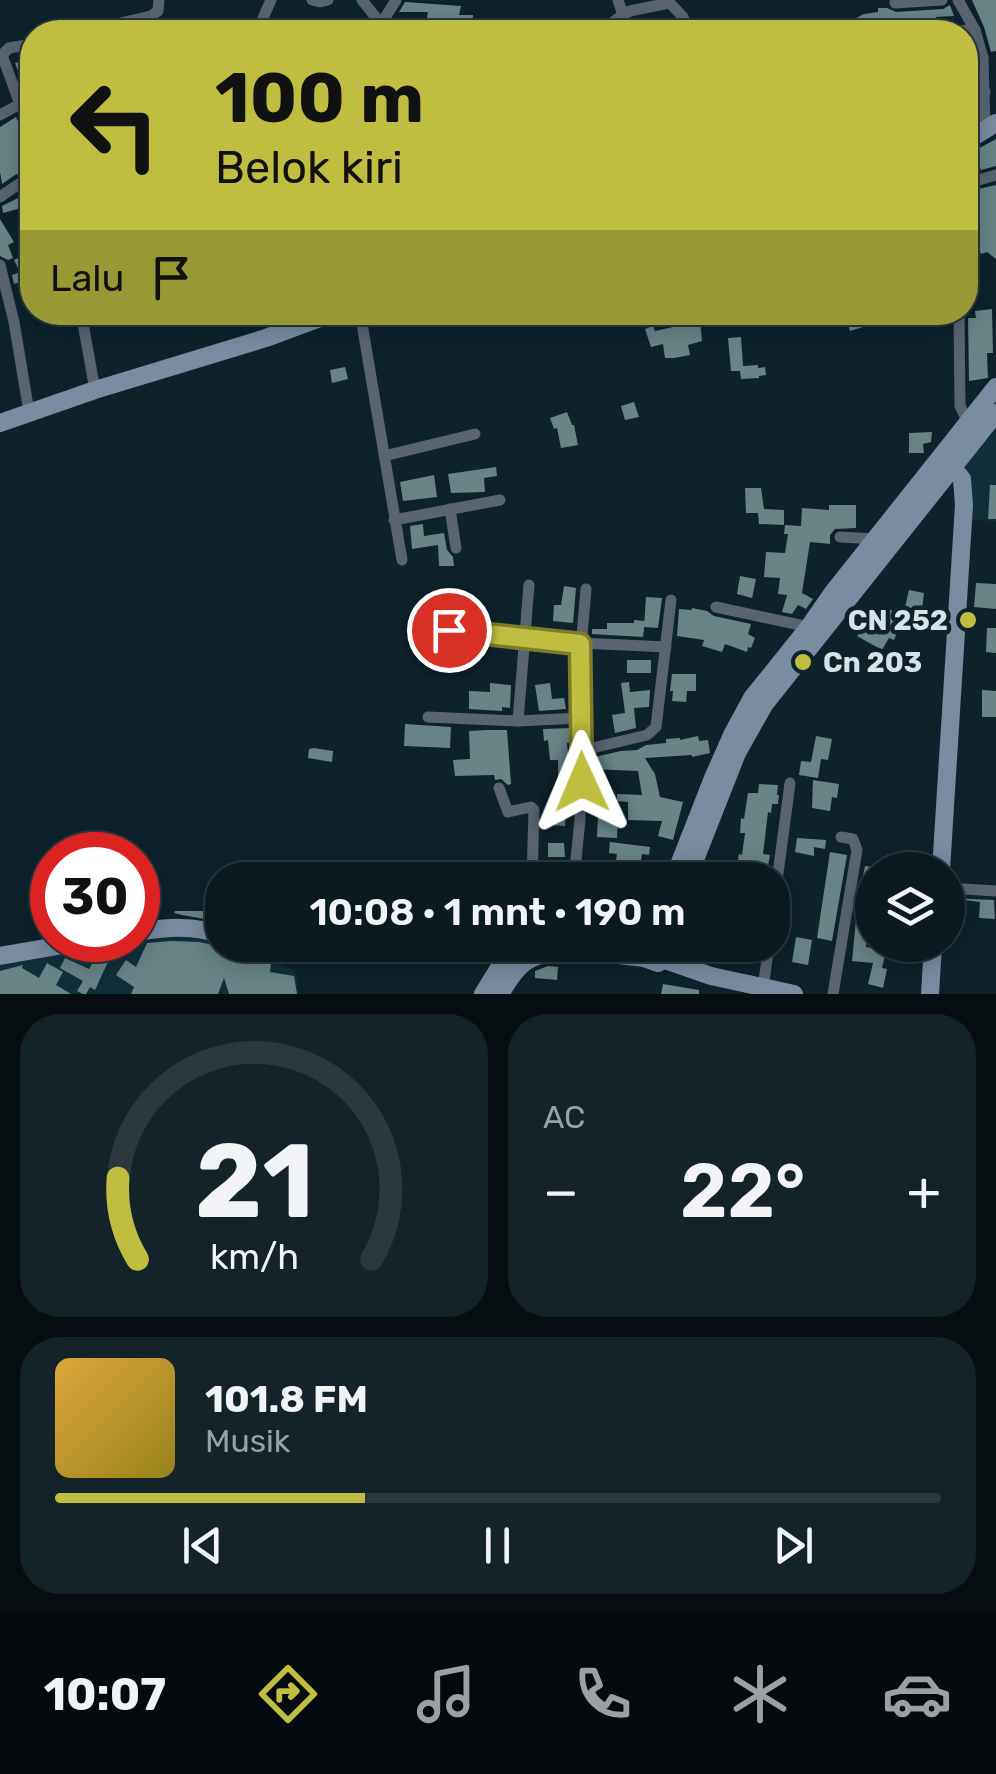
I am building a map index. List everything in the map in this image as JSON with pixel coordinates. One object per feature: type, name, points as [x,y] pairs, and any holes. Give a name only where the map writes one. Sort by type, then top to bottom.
[{"type":"main road","points":[[0,423],[301,325]]},
{"type":"main road","points":[[680,862],[733,733],[752,698],[816,629],[956,454],[968,422],[996,387]]},
{"type":"main road","points":[[694,862],[747,733],[816,629],[834,591],[877,539],[996,413]]},
{"type":"main road","points":[[942,852],[964,497],[956,454]]},
{"type":"main road","points":[[160,928],[205,930]]},
{"type":"main road","points":[[0,956],[30,951]]},
{"type":"main road","points":[[483,994],[506,962]]},
{"type":"main road","points":[[500,994],[527,962]]},
{"type":"main road","points":[[685,962],[711,976],[793,994]]},
{"type":"main road","points":[[930,994],[932,962]]},
{"type":"street","points":[[134,20],[151,16],[158,9],[159,0]]},
{"type":"street","points":[[263,18],[271,0]]},
{"type":"street","points":[[312,0],[328,0]]},
{"type":"street","points":[[618,0],[623,15]]},
{"type":"street","points":[[895,3],[942,0]]},
{"type":"street","points":[[616,20],[630,11],[668,1]]},
{"type":"street","points":[[978,39],[984,58],[991,126]]},
{"type":"street","points":[[0,115],[20,104],[2,55],[8,48],[20,46]]},
{"type":"street","points":[[978,58],[984,58]]},
{"type":"street","points":[[978,92],[985,92]]},
{"type":"street","points":[[0,265],[30,412]]},
{"type":"street","points":[[83,325],[95,390]]},
{"type":"street","points":[[362,325],[402,560]]},
{"type":"street","points":[[960,325],[960,406],[968,422]]},
{"type":"street","points":[[384,456],[474,434]]},
{"type":"street","points":[[394,520],[500,500]]},
{"type":"street","points":[[450,509],[456,548]]},
{"type":"street","points":[[840,537],[877,539]]},
{"type":"street","points":[[518,720],[529,584]]},
{"type":"street","points":[[576,862],[580,819],[580,644],[586,589]]},
{"type":"street","points":[[580,751],[644,736],[654,730],[671,600]]},
{"type":"street","points":[[716,607],[816,629]]},
{"type":"street","points":[[922,622],[956,626]]},
{"type":"street","points":[[449,630],[580,644],[666,648]]},
{"type":"street","points":[[428,717],[580,718]]},
{"type":"street","points":[[779,862],[790,783]]},
{"type":"street","points":[[498,788],[508,812],[531,807],[534,810],[533,862]]},
{"type":"street","points":[[834,994],[857,850],[853,839],[841,837]]},
{"type":"street","points":[[965,889],[996,891]]},
{"type":"street","points":[[763,988],[767,962]]},
{"type":"shaded area","points":[[996,429],[996,521],[967,520],[962,469]]},
{"type":"shaded area","points":[[160,937],[205,937],[205,962],[273,962],[295,970],[299,994],[0,994],[0,965],[30,960],[160,962]]},
{"type":"building","points":[[972,0],[996,0],[996,51],[991,52]]},
{"type":"building","points":[[405,2],[461,6],[459,15],[473,15],[473,20],[441,20],[427,18],[428,12],[399,12]]},
{"type":"building","points":[[950,5],[954,16],[936,20],[854,19],[878,12],[878,8],[896,12],[943,9]]},
{"type":"building","points":[[16,117],[20,126],[20,174],[2,184],[0,172],[0,127]]},
{"type":"building","points":[[996,139],[996,166],[981,170],[978,149]]},
{"type":"building","points":[[996,185],[996,259],[987,252],[981,254],[978,189]]},
{"type":"building","points":[[20,197],[20,208],[3,213],[2,206]]},
{"type":"building","points":[[0,219],[14,242],[8,245],[13,258],[8,260],[0,256]]},
{"type":"building","points":[[20,272],[20,282],[14,284],[12,275]]},
{"type":"building","points":[[992,309],[993,353],[987,353],[988,378],[969,381],[968,325],[978,325],[978,311]]},
{"type":"building","points":[[700,325],[702,341],[688,345],[690,355],[665,358],[663,344],[651,347],[645,329],[653,326],[655,331]]},
{"type":"building","points":[[848,325],[870,325],[850,331]]},
{"type":"building","points":[[741,337],[743,366],[765,367],[766,375],[741,379],[740,371],[731,371],[728,338]]},
{"type":"building","points":[[345,367],[348,379],[332,383],[330,370]]},
{"type":"building","points":[[634,402],[639,417],[625,420],[621,406]]},
{"type":"building","points":[[567,412],[578,445],[561,448],[557,428],[554,429],[550,418]]},
{"type":"building","points":[[932,432],[931,442],[923,444],[924,453],[909,453],[909,433]]},
{"type":"building","points":[[496,467],[497,476],[484,478],[485,492],[451,493],[448,474]]},
{"type":"building","points":[[434,475],[437,497],[403,501],[400,482]]},
{"type":"building","points":[[990,485],[996,485],[996,519],[988,519]]},
{"type":"building","points":[[745,488],[761,488],[764,509],[784,510],[784,525],[759,524],[758,513],[746,513]]},
{"type":"building","points":[[829,505],[856,505],[856,528],[835,529],[830,544],[810,542],[802,593],[813,599],[806,609],[798,605],[792,614],[782,612],[787,595],[778,594],[780,578],[764,577],[766,552],[785,553],[785,525],[801,526],[802,508],[829,510]]},
{"type":"building","points":[[423,524],[424,536],[444,533],[454,566],[439,566],[438,545],[412,549],[410,526]]},
{"type":"building","points":[[740,576],[756,579],[752,598],[737,594]]},
{"type":"building","points":[[976,583],[996,584],[996,609],[974,607]]},
{"type":"building","points":[[564,586],[576,588],[573,623],[553,621],[554,605],[561,605]]},
{"type":"building","points":[[909,590],[924,593],[922,609],[945,615],[922,612],[913,618],[903,616]]},
{"type":"building","points":[[646,597],[662,598],[658,628],[644,627]]},
{"type":"building","points":[[692,608],[751,624],[748,634],[755,638],[751,648],[747,652],[725,644],[722,652],[702,646],[704,640],[677,636],[679,609]]},
{"type":"building","points":[[889,609],[903,617],[894,640],[889,638],[882,650],[857,636],[863,626],[879,635]]},
{"type":"building","points":[[645,621],[643,637],[592,634],[592,629],[607,629],[607,623]]},
{"type":"building","points":[[987,628],[996,628],[996,653],[986,652]]},
{"type":"building","points":[[627,660],[651,660],[651,673],[627,673]]},
{"type":"building","points":[[672,674],[696,674],[696,691],[687,691],[686,702],[672,701]]},
{"type":"building","points":[[629,682],[630,692],[650,690],[649,707],[634,708],[636,728],[615,733],[612,715],[625,713],[621,683]]},
{"type":"building","points":[[490,683],[511,685],[510,708],[469,709],[469,691],[490,692]]},
{"type":"building","points":[[550,683],[552,699],[564,698],[566,709],[539,711],[535,685]]},
{"type":"building","points":[[982,690],[996,691],[996,717],[982,717]]},
{"type":"building","points":[[405,724],[451,727],[450,748],[404,746]]},
{"type":"building","points":[[571,728],[571,743],[567,743],[571,783],[558,783],[558,760],[550,760],[543,729]]},
{"type":"building","points":[[507,730],[511,784],[495,780],[494,775],[455,776],[453,760],[470,759],[469,731]]},
{"type":"building","points":[[698,736],[699,741],[708,740],[710,753],[645,758],[655,774],[660,797],[683,802],[673,840],[658,836],[662,821],[628,820],[628,802],[617,801],[617,794],[642,795],[638,771],[589,769],[590,758],[666,743],[666,739]]},
{"type":"building","points":[[816,736],[832,739],[828,760],[821,759],[818,778],[799,775],[801,761],[811,762]]},
{"type":"building","points":[[309,749],[333,751],[332,762],[308,758]]},
{"type":"building","points":[[813,780],[839,784],[830,811],[812,808]]},
{"type":"building","points":[[759,784],[778,785],[778,804],[772,804],[771,813],[768,812],[763,854],[770,855],[769,862],[738,862],[739,854],[742,855],[745,833],[740,833],[741,818],[744,819],[748,793],[758,793]]},
{"type":"building","points":[[551,805],[566,806],[565,826],[550,825]]},
{"type":"building","points":[[598,815],[618,817],[617,838],[597,837]]},
{"type":"building","points":[[797,838],[826,840],[825,849],[814,847],[814,856],[795,852]]},
{"type":"building","points":[[610,842],[650,847],[649,855],[642,854],[641,862],[616,862],[617,854],[609,853]]},
{"type":"building","points":[[548,843],[564,843],[565,857],[548,857]]},
{"type":"building","points":[[830,852],[847,855],[832,941],[817,938]]},
{"type":"building","points":[[965,899],[994,900],[995,919],[979,918],[980,902]]},
{"type":"building","points":[[205,911],[205,919],[182,915],[174,913]]},
{"type":"building","points":[[796,937],[812,940],[808,965],[792,962]]},
{"type":"building","points":[[160,942],[205,943],[205,962],[271,964],[270,972],[294,976],[297,994],[229,994],[224,978],[218,994],[131,994],[134,987],[116,975],[125,962],[136,967],[138,962],[160,962]]},
{"type":"building","points":[[63,962],[74,962],[89,969],[93,962],[108,962],[95,990],[90,987],[83,994],[77,991],[83,981],[60,968]]},
{"type":"building","points":[[862,962],[883,962],[882,968],[887,969],[883,988],[868,984],[873,963]]},
{"type":"building","points":[[47,963],[63,972],[56,985],[71,994],[0,994],[0,971],[23,965],[39,978]]},
{"type":"building","points":[[558,967],[557,980],[535,978],[535,971]]},
{"type":"building","points":[[663,984],[699,990],[699,994],[661,994]]},
{"type":"place","name":"CN 252","points":[[968,620]]},
{"type":"place","name":"Cn 203","points":[[803,662]]},
{"type":"route","points":[[449,630],[580,644],[582,782]]}]
